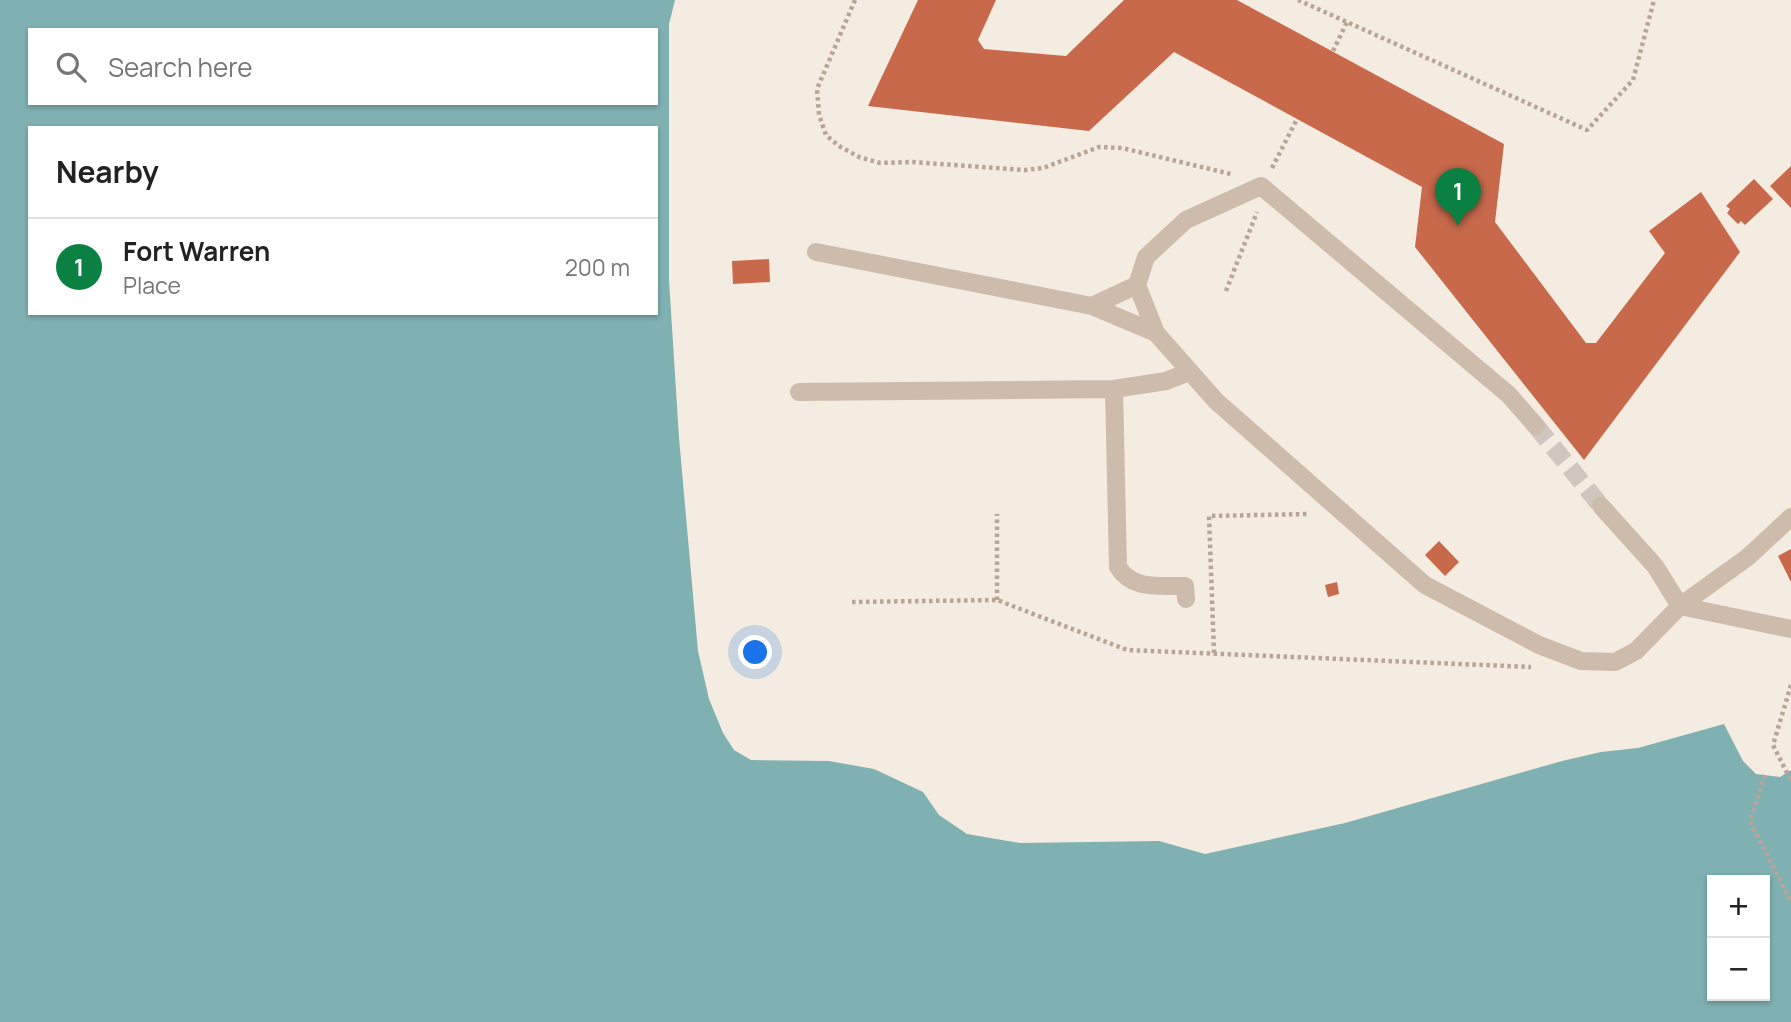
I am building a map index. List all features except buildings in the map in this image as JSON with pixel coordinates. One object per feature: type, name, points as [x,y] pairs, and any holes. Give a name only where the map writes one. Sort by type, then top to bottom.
[{"type":"lane","points":[[1536,426],[1509,395],[1261,186],[1186,220],[1146,257],[1137,285],[1156,333],[1216,401],[1425,584],[1539,645],[1581,661],[1615,662],[1636,651],[1680,606],[1748,557],[1791,517]]},
{"type":"lane","points":[[816,252],[1092,306],[1156,333]]},
{"type":"lane","points":[[1092,306],[1137,285]]},
{"type":"lane","points":[[799,392],[1114,389],[1166,381],[1189,372]]},
{"type":"lane","points":[[1114,389],[1118,567],[1124,577],[1138,585],[1185,586],[1186,599]]},
{"type":"lane","points":[[1601,506],[1655,566],[1680,606],[1791,629]]},
{"type":"path","points":[[855,0],[817,89],[819,115],[826,135],[839,146],[859,157],[880,163],[912,162],[1025,170],[1044,168],[1099,148],[1122,148],[1225,172],[1261,186],[1257,212],[1226,291]]},
{"type":"path","points":[[1298,0],[1587,130],[1633,80],[1654,0]]},
{"type":"path","points":[[1333,51],[1347,22]]},
{"type":"path","points":[[1275,162],[1297,119]]},
{"type":"path","points":[[997,514],[997,600]]},
{"type":"path","points":[[1214,653],[1209,516],[1345,514]]},
{"type":"path","points":[[852,603],[997,600],[1127,650],[1528,667],[1541,665]]},
{"type":"path","points":[[1791,685],[1773,745],[1791,781]]},
{"type":"path","points":[[1765,775],[1750,821],[1791,902]]},
{"type":"water","points":[[0,0],[675,0],[669,24],[669,280],[679,438],[698,651],[709,699],[723,733],[734,750],[751,760],[829,761],[874,769],[923,792],[939,815],[967,834],[1020,843],[1159,841],[1205,854],[1345,823],[1562,761],[1601,752],[1638,748],[1724,724],[1743,761],[1756,774],[1780,777],[1791,770],[1791,1022],[0,1022]]},
{"type":"tunnel","points":[[1536,426],[1601,506]]},
{"type":"place","name":"Fort Warren","points":[[1458,226]]}]
